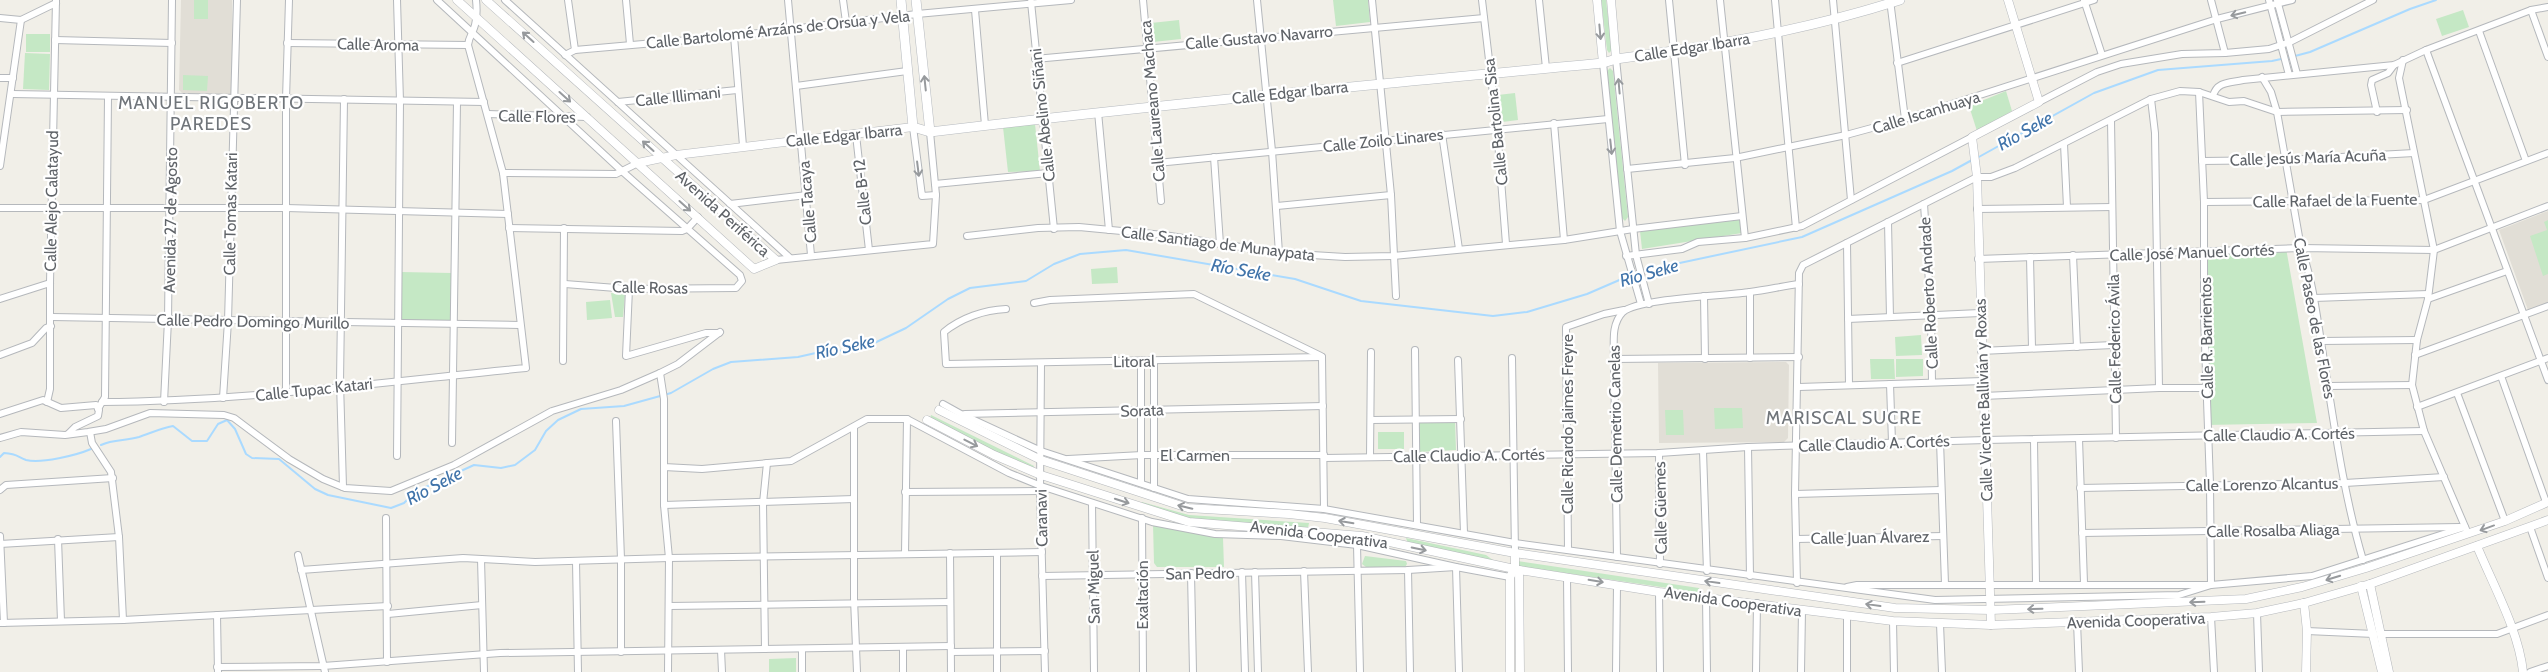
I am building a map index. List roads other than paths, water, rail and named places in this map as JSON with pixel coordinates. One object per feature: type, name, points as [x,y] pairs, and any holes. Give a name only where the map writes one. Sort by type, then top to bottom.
[{"type":"main road","points":[[901,0],[913,127]]},
{"type":"main road","points":[[916,0],[930,132]]},
{"type":"main road","name":"Calle Edgar Ibarra","points":[[913,127],[930,132],[1042,118],[1380,82],[1603,63],[1616,58],[1724,44],[1778,33],[1900,0]]},
{"type":"street","name":"Avenida 27 de Agosto","points":[[164,402],[168,320],[172,0]]},
{"type":"street","name":"Calle Tomas Katari","points":[[223,398],[228,321],[237,0]]},
{"type":"street","points":[[286,392],[286,99],[289,0]]},
{"type":"street","points":[[397,0],[400,44],[397,456]]},
{"type":"street","points":[[437,0],[687,229]]},
{"type":"street","name":"Avenida Periférica","points":[[457,0],[754,269],[776,260],[486,0]]},
{"type":"street","points":[[476,0],[477,17],[468,45],[503,173],[520,325]]},
{"type":"street","points":[[565,55],[575,50],[568,0]]},
{"type":"street","points":[[626,0],[630,44]]},
{"type":"street","name":"Calle Tacaya","points":[[788,0],[811,255]]},
{"type":"street","points":[[843,0],[846,22]]},
{"type":"street","name":"Calle Bartolomé Arzáns de Orsúa y Vela","points":[[575,50],[734,36],[917,14],[975,10],[1031,2],[1071,0]]},
{"type":"street","name":"Calle Laureano Machaca","points":[[1143,0],[1161,202]]},
{"type":"street","points":[[1257,0],[1277,206],[1279,254]]},
{"type":"street","points":[[1372,0],[1391,195],[1396,296]]},
{"type":"street","name":"Calle Bartolina Sisa","points":[[1482,0],[1497,128],[1506,244]]},
{"type":"street","points":[[1539,0],[1546,68]]},
{"type":"street","points":[[1597,0],[1620,230],[1626,258],[1640,304]]},
{"type":"street","points":[[1611,0],[1636,257],[1649,304]]},
{"type":"street","points":[[1669,0],[1685,165]]},
{"type":"street","points":[[1720,0],[1735,158],[1745,238]]},
{"type":"street","points":[[1775,0],[1796,228]]},
{"type":"street","points":[[1833,0],[1851,200]]},
{"type":"street","points":[[2008,0],[2039,102]]},
{"type":"street","points":[[1897,63],[2084,1],[2094,0]]},
{"type":"street","points":[[2211,0],[2225,53]]},
{"type":"street","name":"Calle Iscanhuaya","points":[[1627,169],[1685,165],[1735,158],[1846,136],[1905,119],[2217,19],[2270,3],[2292,0]]},
{"type":"street","points":[[1626,258],[1682,249],[1698,242],[1745,238],[1796,228],[2096,72],[2121,64],[2182,54],[2269,49],[2290,42],[2373,0]]},
{"type":"street","points":[[507,1],[789,257]]},
{"type":"street","points":[[2084,1],[2102,55]]},
{"type":"street","points":[[0,18],[21,20],[56,2]]},
{"type":"street","name":"Calle Alejo Calatayud","points":[[48,402],[52,317],[50,283],[52,96],[56,2]]},
{"type":"street","name":"Calle Abelino Siñani","points":[[1031,2],[1035,59],[1054,229]]},
{"type":"street","points":[[1890,2],[1905,119]]},
{"type":"street","points":[[2278,2],[2297,74]]},
{"type":"street","points":[[2270,3],[2288,71]]},
{"type":"street","points":[[2213,96],[2216,88],[2221,84],[2288,71],[2297,74],[2394,65],[2426,50],[2531,10],[2548,7]]},
{"type":"street","points":[[975,10],[985,125]]},
{"type":"street","points":[[2531,10],[2548,57]]},
{"type":"street","name":"Calle Gustavo Navarro","points":[[1035,59],[1374,26],[1484,18]]},
{"type":"street","points":[[0,166],[3,132],[12,94],[21,20]]},
{"type":"street","points":[[2479,31],[2526,161]]},
{"type":"street","points":[[734,36],[743,146]]},
{"type":"street","points":[[55,40],[172,43]]},
{"type":"street","name":"Calle Aroma","points":[[287,43],[468,45]]},
{"type":"street","points":[[2426,50],[2548,380]]},
{"type":"street","points":[[1843,589],[1857,585],[2211,584],[2312,576],[2467,531],[2424,431],[2416,407],[2412,385],[2417,340],[2428,297],[2434,250],[2399,78],[2403,60]]},
{"type":"street","points":[[2377,112],[2371,85],[2372,80],[2388,73],[2394,65]]},
{"type":"street","points":[[796,86],[908,71]]},
{"type":"street","name":"Calle Paseo de las Flores","points":[[2262,77],[2271,92],[2276,112],[2301,248],[2307,264],[2314,298],[2345,483],[2354,529],[2363,560]]},
{"type":"street","points":[[0,78],[13,78]]},
{"type":"street","name":"Calle Illimani","points":[[618,102],[738,90]]},
{"type":"street","points":[[1797,582],[1796,446],[1799,387],[1799,284],[1800,271],[1803,265],[1977,176],[1991,177],[2015,168],[2064,144],[2085,131],[2152,100],[2180,91],[2199,92],[2229,102],[2244,101],[2276,112],[2377,112],[2407,110]]},
{"type":"street","name":"Calle R. Barrientos","points":[[2199,92],[2204,202],[2211,584]]},
{"type":"street","points":[[12,94],[484,102]]},
{"type":"street","points":[[68,434],[75,427],[98,416],[100,406],[105,397],[108,97]]},
{"type":"street","points":[[343,487],[340,386],[344,210],[344,99]]},
{"type":"street","points":[[2152,100],[2155,133],[2158,253],[2159,388]]},
{"type":"street","points":[[452,443],[457,102]]},
{"type":"street","points":[[1098,112],[1109,230]]},
{"type":"street","name":"Calle Flores","points":[[488,114],[587,117]]},
{"type":"street","name":"Calle Zoilo Linares","points":[[1157,163],[1497,128],[1608,119]]},
{"type":"street","name":"Calle Federico Ávila","points":[[2110,120],[2116,438]]},
{"type":"street","points":[[1554,123],[1564,240]]},
{"type":"street","points":[[913,127],[922,196],[936,194]]},
{"type":"street","name":"Calle Edgar Ibarra","points":[[638,163],[642,164],[676,155],[743,146],[856,135],[913,127]]},
{"type":"street","points":[[776,260],[789,257],[933,244],[936,194],[930,132]]},
{"type":"street","points":[[1442,134],[1458,250]]},
{"type":"street","name":"Calle B-12","points":[[856,135],[869,250]]},
{"type":"street","name":"Calle Vicente Ballivián y Roxas","points":[[1972,137],[1977,176],[1981,351],[1992,625]]},
{"type":"street","points":[[2064,144],[2067,207]]},
{"type":"street","name":"Calle Jesús María Acuña","points":[[2202,161],[2286,160],[2414,152]]},
{"type":"street","name":"Calle Rafael de la Fuente","points":[[2204,202],[2424,200],[2548,153]]},
{"type":"street","points":[[1214,157],[1220,244]]},
{"type":"street","points":[[503,173],[607,175],[623,172],[638,163]]},
{"type":"street","points":[[935,184],[1048,174]]},
{"type":"street","points":[[730,204],[807,195]]},
{"type":"street","points":[[1277,206],[1391,195]]},
{"type":"street","name":"Calle Roberto Andrade","points":[[1924,204],[1931,314],[1932,382]]},
{"type":"street","points":[[0,208],[108,206],[170,209],[286,208],[508,214]]},
{"type":"street","name":"Calle José Manuel Cortés","points":[[1978,259],[2301,248],[2434,250],[2548,206]]},
{"type":"street","points":[[1977,209],[2112,207]]},
{"type":"street","name":"Calle Santiago de Munaypata","points":[[967,236],[1038,228],[1079,227],[1164,235],[1279,254],[1345,257],[1393,256],[1564,240],[1620,230],[1742,216]]},
{"type":"street","points":[[509,228],[678,231],[687,229],[698,218]]},
{"type":"street","points":[[1888,222],[1890,317]]},
{"type":"street","points":[[563,361],[564,228]]},
{"type":"street","name":"Calle Rosas","points":[[564,284],[629,289],[736,288],[742,281],[740,275],[687,229]]},
{"type":"street","points":[[1847,243],[1849,386]]},
{"type":"street","points":[[2073,256],[2077,347]]},
{"type":"street","points":[[2030,257],[2032,348]]},
{"type":"street","points":[[2314,298],[2428,297],[2507,271]]},
{"type":"street","points":[[0,299],[50,283]]},
{"type":"street","points":[[1624,310],[1640,304],[1750,292],[1799,284]]},
{"type":"street","points":[[0,438],[21,432],[68,434],[90,432],[150,413],[224,415],[234,418],[298,464],[323,479],[343,487],[383,492],[410,485],[501,441],[552,411],[621,390],[660,373],[678,364],[720,332],[706,333],[626,356],[629,289]]},
{"type":"street","points":[[1750,292],[1750,358]]},
{"type":"street","points":[[1034,303],[1050,300],[1194,294],[1322,357],[1324,509]]},
{"type":"street","points":[[1704,296],[1705,359]]},
{"type":"street","points":[[2415,355],[2548,306]]},
{"type":"street","name":"Litoral","points":[[1006,309],[967,318],[944,332],[946,364],[1322,357]]},
{"type":"street","name":"Calle Demetrio Canelas","points":[[1617,558],[1614,453],[1614,328],[1616,320],[1624,310]]},
{"type":"street","name":"Calle Ricardo Jaimes Freyre","points":[[1568,550],[1566,327],[1604,314],[1624,310]]},
{"type":"street","points":[[1848,319],[1980,313]]},
{"type":"street","name":"Calle Pedro Domingo Murillo","points":[[52,317],[520,325]]},
{"type":"street","name":"Calle Tupac Katari","points":[[48,402],[61,408],[90,404],[100,406],[223,398],[526,368],[520,325]]},
{"type":"street","points":[[0,356],[32,343],[46,328],[51,326]]},
{"type":"street","points":[[2321,341],[2417,340]]},
{"type":"street","points":[[1981,351],[2113,345]]},
{"type":"street","points":[[1415,350],[1417,524]]},
{"type":"street","points":[[1370,457],[1371,352]]},
{"type":"street","points":[[1614,359],[1799,357]]},
{"type":"street","points":[[1512,358],[1515,552],[1520,672]]},
{"type":"street","points":[[2416,407],[2548,358]]},
{"type":"street","points":[[1458,360],[1464,533]]},
{"type":"street","points":[[1141,361],[1141,483]]},
{"type":"street","points":[[1154,361],[1154,488]]},
{"type":"street","name":"Caranavi","points":[[1041,363],[1040,489],[1045,672]]},
{"type":"street","points":[[660,373],[664,391],[664,505],[669,558],[668,672]]},
{"type":"street","points":[[2501,376],[2547,502]]},
{"type":"street","points":[[1799,387],[1983,381]]},
{"type":"street","points":[[1890,384],[1892,442]]},
{"type":"street","points":[[2329,386],[2412,385]]},
{"type":"street","points":[[1983,396],[2159,388],[2207,388]]},
{"type":"street","points":[[2457,393],[2505,522]]},
{"type":"street","points":[[0,414],[43,400],[48,402]]},
{"type":"street","name":"Sorata","points":[[961,414],[1323,406]]},
{"type":"street","points":[[941,407],[961,414],[1041,451],[1188,499],[1324,509],[1417,524],[1515,543],[1707,571],[1935,600],[2178,595],[2211,584]]},
{"type":"street","name":"Avenida Cooperativa","points":[[941,407],[1040,460],[1188,508],[1326,518],[1515,552],[1895,608],[1991,610],[2246,599],[2302,587],[2467,531],[2505,522],[2547,502]]},
{"type":"street","points":[[664,467],[692,469],[791,461],[868,419],[907,419],[1040,489],[1142,518],[1215,534],[1281,536],[1357,545],[1510,577]]},
{"type":"street","points":[[905,554],[907,419]]},
{"type":"street","name":"Avenida Cooperativa","points":[[927,420],[994,455],[1041,475],[1190,522],[1362,536],[1517,569],[1660,592],[1706,596],[1847,617],[1940,624],[1992,625],[2211,617],[2257,613],[2304,603],[2370,584],[2548,520]]},
{"type":"street","points":[[1371,420],[1461,420]]},
{"type":"street","points":[[616,421],[621,559],[621,652]]},
{"type":"street","points":[[854,427],[854,604],[857,672]]},
{"type":"street","name":"Calle Claudio A. Cortés","points":[[1324,457],[1659,453],[1748,447],[1892,442],[2424,431]]},
{"type":"street","points":[[90,432],[92,443],[113,478],[123,620]]},
{"type":"street","points":[[2079,439],[2084,583]]},
{"type":"street","points":[[2034,440],[2036,583]]},
{"type":"street","points":[[1940,441],[1945,584]]},
{"type":"street","points":[[1748,447],[1750,576]]},
{"type":"street","points":[[1703,451],[1707,571]]},
{"type":"street","name":"Calle Güemes","points":[[1659,453],[1660,564]]},
{"type":"street","name":"El Carmen","points":[[1068,460],[1142,455],[1324,457]]},
{"type":"street","points":[[765,649],[763,503],[767,463]]},
{"type":"street","name":"Calle Lorenzo Alcantus","points":[[2080,488],[2210,484],[2345,483],[2444,477]]},
{"type":"street","points":[[0,490],[6,485],[113,478]]},
{"type":"street","points":[[905,492],[1040,489]]},
{"type":"street","points":[[1796,494],[1941,490]]},
{"type":"street","points":[[664,505],[854,499]]},
{"type":"street","name":"San Miguel","points":[[1092,503],[1094,672]]},
{"type":"street","points":[[386,518],[388,564],[387,662]]},
{"type":"street","name":"Exaltación","points":[[1142,518],[1143,672]]},
{"type":"street","name":"Calle Rosalba Aliaga","points":[[2082,533],[2354,529],[2427,525],[2467,531]]},
{"type":"street","points":[[2530,527],[2548,578]]},
{"type":"street","points":[[0,536],[2,623],[61,620],[123,620],[388,606]]},
{"type":"street","name":"Calle Juan Álvarez","points":[[1797,539],[1943,536]]},
{"type":"street","points":[[0,544],[58,539],[118,537]]},
{"type":"street","points":[[58,539],[61,620]]},
{"type":"street","points":[[1357,545],[1360,672]]},
{"type":"street","points":[[2477,546],[2511,628],[2521,657],[2523,672]]},
{"type":"street","points":[[997,552],[998,672]]},
{"type":"street","points":[[301,570],[454,558],[535,562],[763,556],[1042,552]]},
{"type":"street","points":[[950,553],[952,672]]},
{"type":"street","points":[[298,555],[324,669]]},
{"type":"street","points":[[481,559],[484,672]]},
{"type":"street","points":[[576,561],[578,672]]},
{"type":"street","points":[[1456,567],[1459,672]]},
{"type":"street","name":"San Pedro","points":[[1042,576],[1408,570],[1456,567]]},
{"type":"street","points":[[1510,672],[1510,577],[1517,569]]},
{"type":"street","points":[[1408,570],[1410,672]]},
{"type":"street","points":[[1304,571],[1308,672]]},
{"type":"street","points":[[1242,572],[1245,672]]},
{"type":"street","points":[[1255,572],[1258,672]]},
{"type":"street","points":[[1191,573],[1194,672]]},
{"type":"street","points":[[1567,577],[1568,672]]},
{"type":"street","points":[[1616,672],[1617,584]]},
{"type":"street","points":[[2370,584],[2382,672]]},
{"type":"street","points":[[2361,586],[2390,672]]},
{"type":"street","points":[[1660,592],[1660,672]]},
{"type":"street","points":[[1706,596],[1707,672]]},
{"type":"street","points":[[669,606],[950,602]]},
{"type":"street","points":[[1756,672],[1757,603]]},
{"type":"street","points":[[2304,603],[2307,631],[2306,672]]},
{"type":"street","points":[[388,614],[482,605]]},
{"type":"street","points":[[1801,672],[1802,610]]},
{"type":"street","points":[[2257,613],[2259,672]]},
{"type":"street","points":[[217,615],[218,670],[324,669],[483,654],[903,647],[997,653],[1045,651]]},
{"type":"street","points":[[2307,631],[2378,634],[2497,634],[2505,633],[2511,628],[2548,615]]},
{"type":"street","points":[[1847,617],[1847,672]]},
{"type":"street","points":[[2211,617],[2214,672]]},
{"type":"street","points":[[1893,621],[1894,672]]},
{"type":"street","points":[[2077,622],[2079,672]]},
{"type":"street","points":[[1940,624],[1942,672]]},
{"type":"street","points":[[903,647],[904,672]]},
{"type":"street","points":[[802,649],[802,672]]},
{"type":"street","points":[[721,650],[722,672]]},
{"type":"street","points":[[2530,672],[2548,666]]},
{"type":"waterway","name":"Río Seke","points":[[2295,56],[2310,52],[2410,9],[2436,0]]},
{"type":"waterway","name":"Río Seke","points":[[1977,158],[2094,93],[2158,70],[2272,61],[2290,57]]},
{"type":"waterway","name":"Río Seke","points":[[1642,271],[1802,237],[1952,171],[1972,160]]},
{"type":"waterway","name":"Río Seke","points":[[101,445],[139,437],[173,426],[192,441],[207,441],[218,424],[227,420],[235,429],[246,454],[252,458],[279,459],[315,489],[328,495],[391,508],[404,503],[415,492],[474,465],[501,468],[515,465],[535,450],[546,431],[558,420],[581,409],[624,406],[671,393],[713,369],[731,362],[798,357],[829,350],[850,351],[868,346],[906,328],[948,299],[970,288],[1026,281],[1054,264],[1080,254],[1126,250],[1295,279],[1361,301],[1493,316],[1527,312],[1587,294],[1631,275]]},
{"type":"waterway","points":[[0,457],[4,453],[9,453],[26,460],[41,461],[77,454],[91,449]]},
{"type":"district","name":"MANUEL RIGOBERTO PAREDES","points":[[211,113]]},
{"type":"district","name":"MARISCAL SUCRE","points":[[1844,418]]}]
